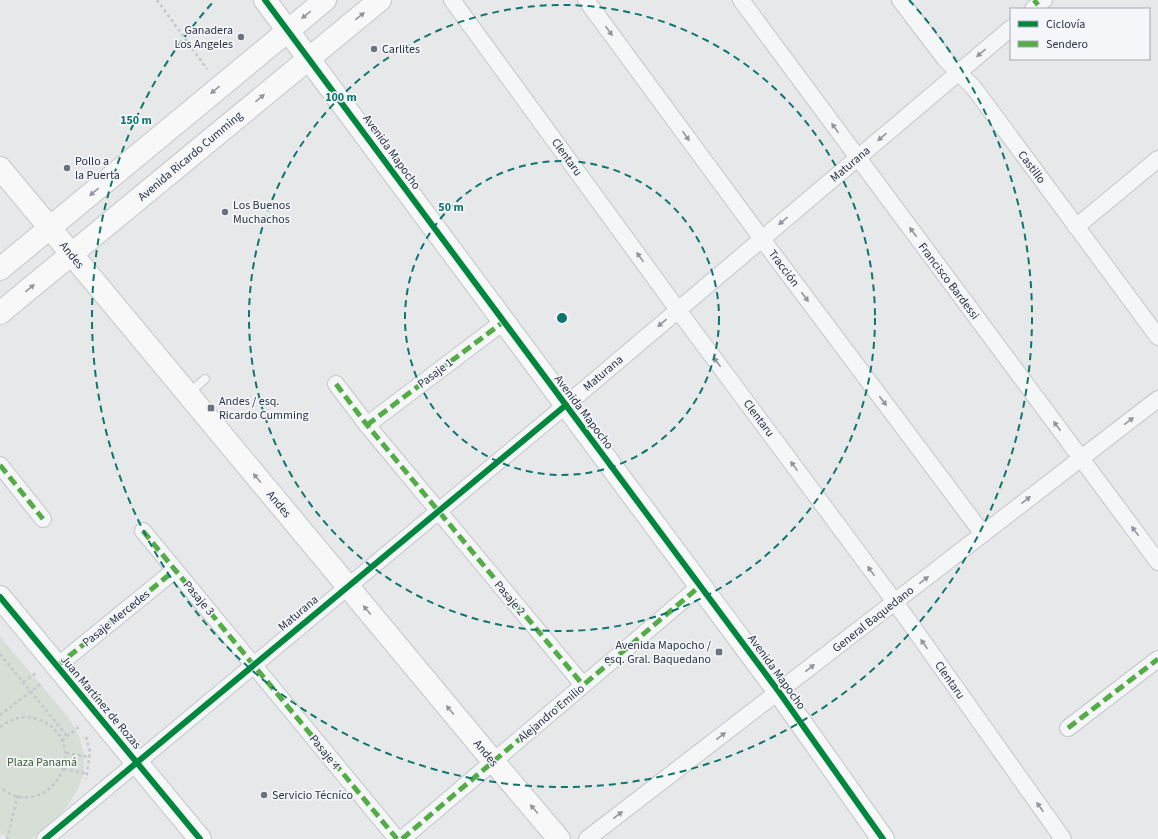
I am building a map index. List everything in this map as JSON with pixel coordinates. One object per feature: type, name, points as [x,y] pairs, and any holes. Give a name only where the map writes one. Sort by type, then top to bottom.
[{"type":"main road","name":"Avenida Mapocho","points":[[265,0],[779,692],[883,839]]},
{"type":"main road","points":[[0,270],[325,0]]},
{"type":"main road","name":"Avenida Ricardo Cumming","points":[[0,313],[380,0]]},
{"type":"main road","name":"Andes","points":[[0,168],[493,761],[560,839]]},
{"type":"main road","name":"Juan Martínez de Rozas","points":[[0,597],[48,674],[137,763],[200,839]]},
{"type":"street","name":"Clentaru","points":[[452,0],[678,310],[895,602],[1063,839]]},
{"type":"street","name":"Tracción","points":[[586,0],[762,239],[983,534]]},
{"type":"street","name":"Francisco Bardessi","points":[[741,0],[1158,562]]},
{"type":"street","name":"Castillo","points":[[900,0],[945,58],[974,88],[1158,337]]},
{"type":"street","name":"Maturana","points":[[45,839],[566,405],[1010,29]]},
{"type":"street","points":[[1076,227],[1158,159]]},
{"type":"street","name":"Pasaje 1","points":[[367,425],[503,322]]},
{"type":"street","points":[[336,384],[367,425],[438,511]]},
{"type":"street","name":"General Baquedano","points":[[587,839],[1158,399]]},
{"type":"street","points":[[0,465],[43,519]]},
{"type":"street","name":"Pasaje 2","points":[[438,511],[583,685]]},
{"type":"street","name":"Pasaje 3","points":[[143,531],[254,665]]},
{"type":"street","name":"Pasaje Mercedes","points":[[48,674],[175,570]]},
{"type":"street","name":"Alejandro Emilio","points":[[402,839],[700,586]]},
{"type":"street","points":[[1068,728],[1158,659]]},
{"type":"street","name":"Pasaje 4","points":[[254,665],[397,839]]},
{"type":"lane","points":[[188,394],[205,379]]},
{"type":"path","points":[[157,0],[210,73]]},
{"type":"path","points":[[0,654],[67,736]]},
{"type":"path","points":[[0,715],[31,691],[48,674],[38,671],[23,682]]},
{"type":"path","points":[[0,727],[7,721],[20,717],[32,717],[45,722],[55,729],[62,740],[66,753],[64,769],[59,779],[50,789],[38,795],[24,797],[11,794],[0,787]]},
{"type":"path","points":[[62,740],[81,725],[88,742],[90,757],[86,780]]},
{"type":"path","points":[[66,753],[90,757]]},
{"type":"path","points":[[64,769],[88,774]]},
{"type":"path","points":[[7,839],[18,795]]},
{"type":"green space","name":"Plaza Panamá","points":[[0,637],[67,716],[75,728],[83,752],[83,775],[73,798],[57,818],[32,839],[9,839],[3,834],[0,836]]},
{"type":"marked path","points":[[1034,0],[1038,5]]},
{"type":"marked path","points":[[367,425],[503,322]]},
{"type":"marked path","points":[[336,384],[367,425],[583,685]]},
{"type":"marked path","points":[[0,465],[43,519]]},
{"type":"marked path","points":[[143,531],[397,839]]},
{"type":"marked path","points":[[57,666],[175,570]]},
{"type":"marked path","points":[[402,839],[700,586]]},
{"type":"marked path","points":[[1068,728],[1158,659]]},
{"type":"cycle path","points":[[265,0],[779,692],[883,839]]},
{"type":"cycle path","points":[[45,839],[566,405]]},
{"type":"cycle path","points":[[0,597],[200,839]]},
{"type":"place","name":"Ganadera Los Angeles","points":[[241,37]]},
{"type":"place","name":"Carlites","points":[[374,49]]},
{"type":"place","name":"Pollo a la Puerta","points":[[67,168]]},
{"type":"place","name":"Los Buenos Muchachos","points":[[225,212]]},
{"type":"place","name":"Andes / esq. Ricardo Cumming","points":[[211,408]]},
{"type":"place","name":"Avenida Mapocho / esq. Gral. Baquedano","points":[[719,652]]},
{"type":"place","name":"Servicio Técníco","points":[[264,795]]}]
